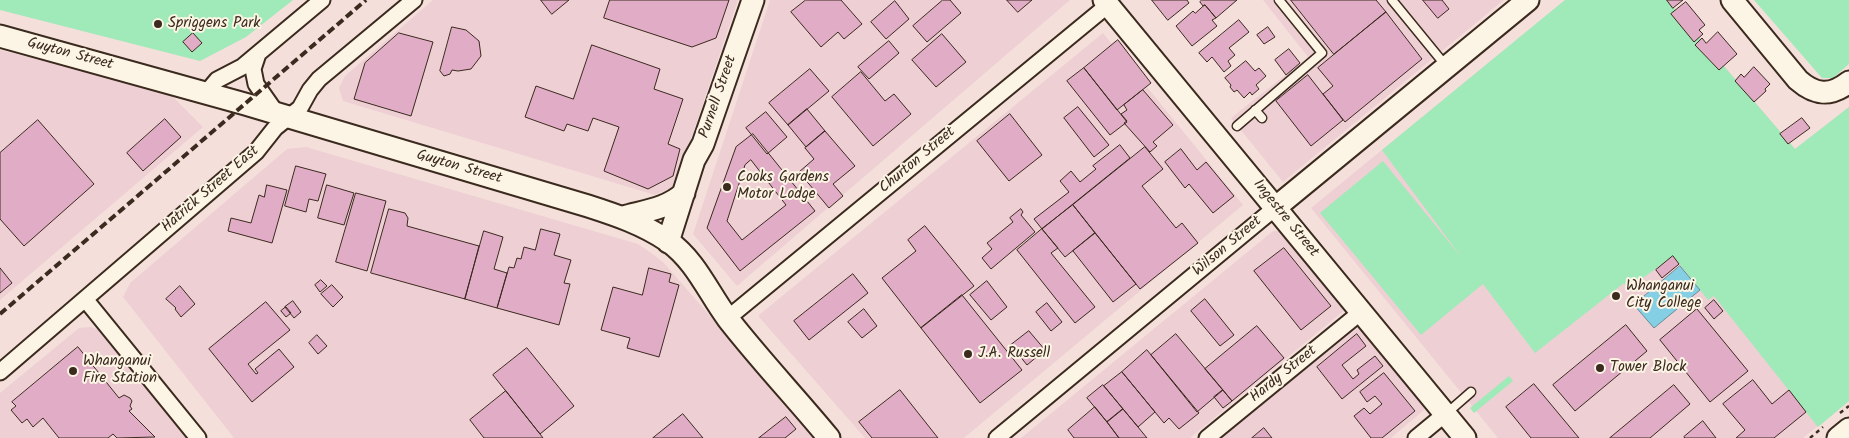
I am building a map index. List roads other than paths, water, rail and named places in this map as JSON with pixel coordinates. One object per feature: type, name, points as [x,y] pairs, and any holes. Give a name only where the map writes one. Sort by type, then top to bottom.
[{"type":"main road","name":"Purnell Street","points":[[668,242],[694,160],[702,144],[753,0]]},
{"type":"main road","name":"Wilson Street","points":[[1275,208],[1528,0]]},
{"type":"main road","points":[[1732,0],[1798,80],[1811,90],[1819,92],[1837,90],[1849,82]]},
{"type":"main road","name":"Ingestre Street","points":[[1106,2],[1465,438]]},
{"type":"main road","name":"Guyton Street","points":[[0,36],[206,93],[623,217],[647,228],[686,257],[701,276],[728,318],[830,438]]},
{"type":"main road","points":[[623,217],[661,208],[684,194]]},
{"type":"main road","points":[[1838,438],[1849,429]]},
{"type":"street","points":[[206,93],[217,80],[242,67],[322,0]]},
{"type":"street","name":"Hatrick Street East","points":[[0,372],[256,152],[282,116],[300,108],[310,90],[319,80],[414,0]]},
{"type":"street","name":"Churton Street","points":[[728,318],[1106,2]]},
{"type":"street","points":[[258,54],[253,69],[256,84],[282,116]]},
{"type":"street","name":"Wilson Street","points":[[997,438],[1275,208]]},
{"type":"street","points":[[85,299],[198,438]]},
{"type":"street","name":"Hardy Street","points":[[1207,438],[1361,312]]},
{"type":"street","points":[[1416,438],[1446,414]]},
{"type":"lane","points":[[1237,126],[1322,53],[1279,0]]},
{"type":"lane","points":[[1392,0],[1447,67]]},
{"type":"lane","points":[[1255,110],[1262,118]]},
{"type":"lane","points":[[1446,414],[1471,392]]},
{"type":"water","points":[[1680,266],[1700,290],[1654,328],[1634,305]]},
{"type":"railway","points":[[0,314],[366,0]]},
{"type":"place","name":"Spriggens Park","points":[[158,24]]},
{"type":"place","name":"Cooks Gardens Motor Lodge","points":[[727,187]]},
{"type":"place","name":"Whanganui City College","points":[[1616,296]]},
{"type":"place","name":"J.A. Russell","points":[[968,354]]},
{"type":"place","name":"Tower Block","points":[[1600,368]]},
{"type":"place","name":"Whanganui Fire Station","points":[[73,371]]}]
